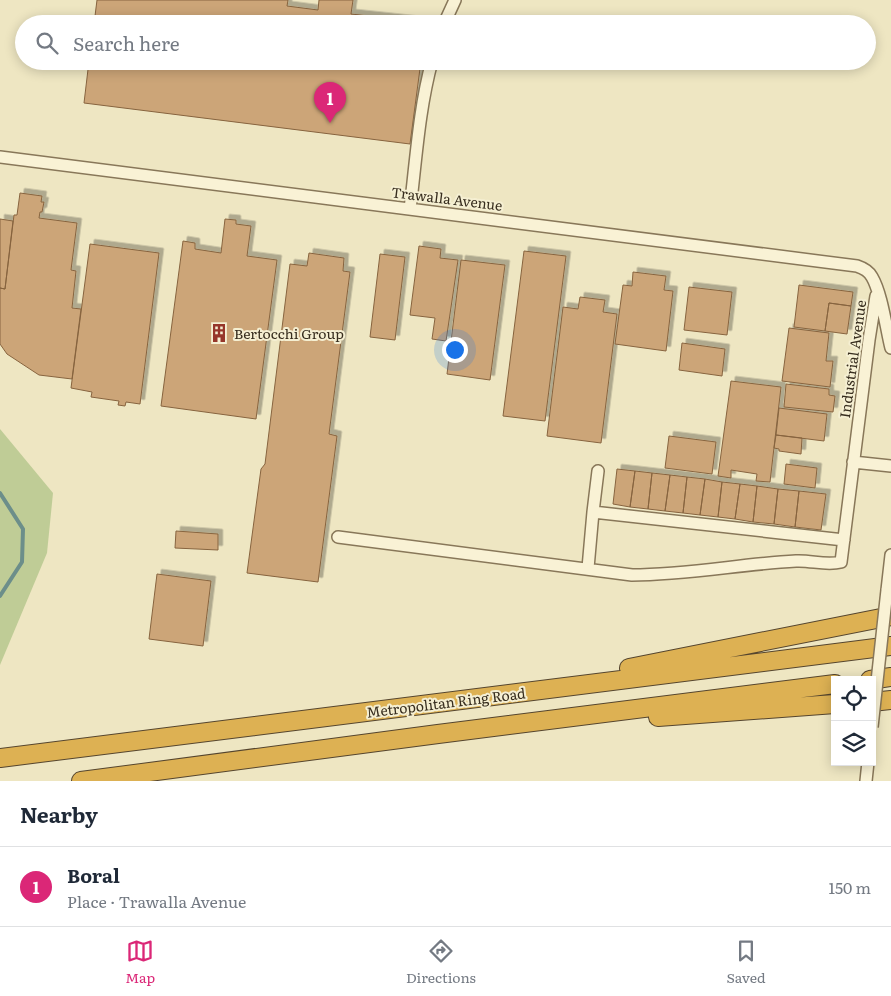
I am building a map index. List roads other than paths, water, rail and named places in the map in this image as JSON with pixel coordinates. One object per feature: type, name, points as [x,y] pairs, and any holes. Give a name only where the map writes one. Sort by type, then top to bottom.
[{"type":"highway","points":[[474,699],[891,616]]},
{"type":"highway","name":"Metropolitan Ring Road","points":[[0,758],[891,646]]},
{"type":"highway","points":[[876,679],[891,677]]},
{"type":"highway","points":[[81,781],[831,685]]},
{"type":"highway","points":[[876,702],[891,700]]},
{"type":"highway","points":[[438,734],[831,704]]},
{"type":"street","points":[[448,15],[454,0]]},
{"type":"street","points":[[410,209],[424,95],[430,70]]},
{"type":"street","name":"Trawalla Avenue","points":[[0,157],[857,266],[869,273],[877,290]]},
{"type":"street","name":"Industrial Avenue","points":[[877,290],[891,348]]},
{"type":"street","name":"Industrial Avenue","points":[[588,568],[632,575],[657,575],[798,561],[834,564],[841,562],[877,290]]},
{"type":"street","points":[[853,462],[891,466]]},
{"type":"street","points":[[338,537],[588,568],[598,471]]},
{"type":"street","points":[[593,512],[844,540]]},
{"type":"street","points":[[873,721],[891,555]]},
{"type":"street","points":[[866,781],[868,766]]},
{"type":"waterway","points":[[0,493],[23,529],[22,562],[0,596]]},
{"type":"place","name":"Boral","points":[[330,123]]},
{"type":"place","name":"Bertocchi Group","points":[[219,333]]}]
